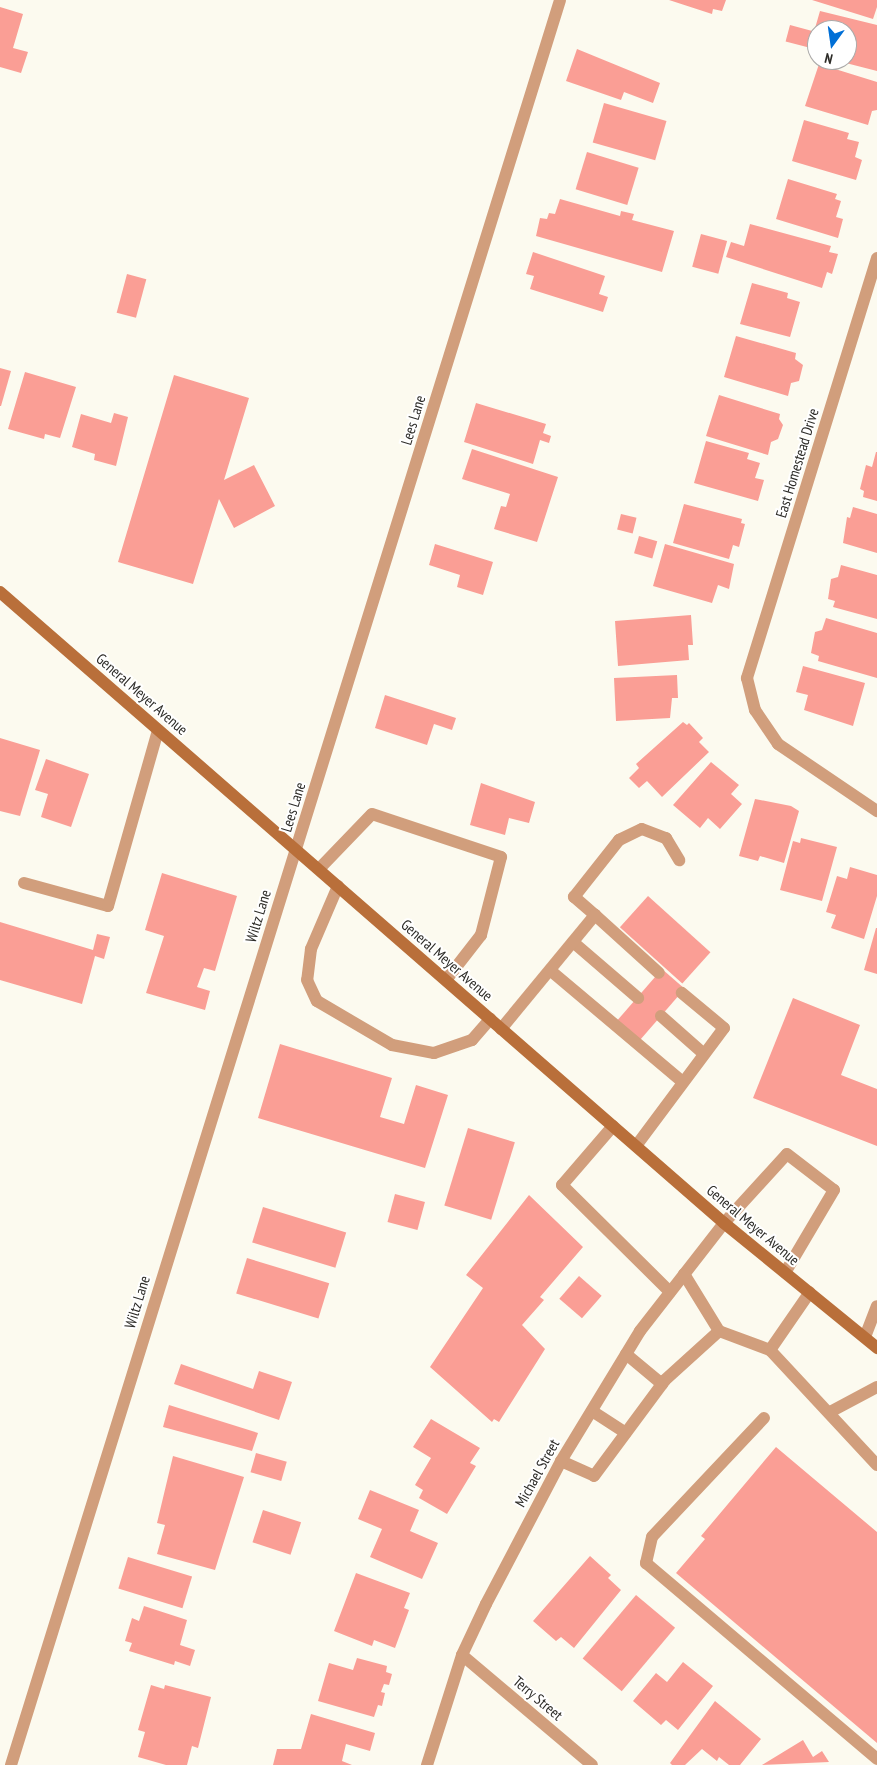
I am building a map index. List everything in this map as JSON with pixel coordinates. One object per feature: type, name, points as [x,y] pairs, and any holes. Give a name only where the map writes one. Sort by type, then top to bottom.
[{"type":"main road","name":"General Meyer Avenue","points":[[0,592],[724,1223],[877,1348]]},
{"type":"street","name":"Lees Lane","points":[[296,849],[560,0]]},
{"type":"street","name":"East Homestead Drive","points":[[877,258],[747,678],[755,710],[778,744],[877,811]]},
{"type":"street","points":[[24,883],[108,906],[158,730]]},
{"type":"street","points":[[319,869],[372,814],[501,857],[481,935],[446,980]]},
{"type":"street","points":[[659,973],[574,898],[619,840],[642,829],[666,838],[679,860]]},
{"type":"street","name":"Wiltz Lane","points":[[11,1765],[296,849]]},
{"type":"street","points":[[338,886],[311,949],[308,980],[317,1002],[392,1045],[434,1053],[472,1040],[490,1019]]},
{"type":"street","points":[[501,1029],[551,971],[594,915]]},
{"type":"street","points":[[573,942],[638,998]]},
{"type":"street","points":[[551,971],[683,1082]]},
{"type":"street","points":[[636,1146],[724,1028],[682,993]]},
{"type":"street","points":[[661,1016],[704,1054]]},
{"type":"street","points":[[613,1126],[562,1185],[670,1292]]},
{"type":"street","name":"Michael Street","points":[[427,1765],[462,1655],[486,1604],[561,1461],[626,1354],[670,1292],[724,1223],[787,1154],[834,1190],[785,1272]]},
{"type":"street","points":[[684,1274],[719,1330],[770,1350],[830,1412],[863,1454],[877,1466]]},
{"type":"street","points":[[770,1350],[810,1292]]},
{"type":"street","points":[[865,1337],[877,1306]]},
{"type":"street","points":[[561,1461],[594,1476],[662,1384],[719,1330]]},
{"type":"street","points":[[626,1354],[662,1384]]},
{"type":"street","points":[[830,1412],[877,1387]]},
{"type":"street","points":[[592,1411],[626,1433]]},
{"type":"street","points":[[764,1418],[652,1537],[646,1563],[877,1758]]},
{"type":"street","name":"Terry Street","points":[[462,1655],[592,1765]]},
{"type":"building","points":[[669,0],[726,0],[722,11],[713,9],[712,14]]},
{"type":"building","points":[[812,0],[877,0],[877,7],[873,19]]},
{"type":"building","points":[[0,7],[23,14],[13,48],[28,52],[21,73],[0,67]]},
{"type":"building","points":[[820,11],[857,20],[817,20]]},
{"type":"building","points":[[857,20],[877,25],[877,71],[857,66]]},
{"type":"building","points":[[790,25],[807,30],[807,47],[786,41]]},
{"type":"building","points":[[577,49],[660,83],[653,103],[624,92],[621,100],[566,81]]},
{"type":"building","points":[[817,70],[838,70],[877,82],[877,110],[872,111],[868,125],[805,106]]},
{"type":"building","points":[[604,103],[666,121],[655,160],[593,142]]},
{"type":"building","points":[[804,120],[849,133],[847,139],[859,142],[855,157],[862,160],[856,180],[792,161]]},
{"type":"building","points":[[587,152],[639,168],[627,205],[576,189]]},
{"type":"building","points":[[788,179],[837,194],[835,199],[841,201],[836,217],[843,219],[838,238],[776,219]]},
{"type":"building","points":[[560,199],[620,216],[621,211],[634,214],[632,220],[674,231],[662,272],[536,236],[540,218],[547,219],[549,213],[555,214]]},
{"type":"building","points":[[750,224],[831,246],[829,252],[838,254],[832,274],[827,272],[822,288],[726,257],[731,242],[744,246]]},
{"type":"building","points":[[701,234],[727,241],[718,274],[692,267]]},
{"type":"building","points":[[533,252],[605,276],[599,294],[608,297],[603,312],[530,289],[534,276],[526,274]]},
{"type":"building","points":[[127,274],[146,279],[136,318],[117,313]]},
{"type":"building","points":[[752,283],[788,293],[787,298],[800,302],[790,337],[740,324]]},
{"type":"building","points":[[736,336],[796,353],[795,359],[803,365],[799,381],[791,383],[788,396],[724,377]]},
{"type":"building","points":[[0,368],[11,371],[1,406],[0,406]]},
{"type":"building","points":[[25,372],[76,387],[60,438],[45,434],[44,439],[8,429]]},
{"type":"building","points":[[174,375],[249,398],[224,480],[254,465],[275,506],[234,528],[219,499],[193,584],[118,562]]},
{"type":"building","points":[[719,395],[780,414],[779,419],[783,425],[778,439],[771,442],[768,455],[706,436]]},
{"type":"building","points":[[476,403],[546,424],[543,433],[551,436],[549,443],[540,440],[533,464],[464,442]]},
{"type":"building","points":[[114,413],[128,417],[116,466],[94,460],[95,454],[72,447],[81,414],[111,423]]},
{"type":"building","points":[[706,441],[749,453],[747,459],[760,463],[755,478],[764,480],[758,501],[694,483]]},
{"type":"building","points":[[472,449],[558,477],[537,542],[494,529],[501,506],[506,507],[510,494],[462,479]]},
{"type":"building","points":[[876,452],[877,501],[863,497],[864,491],[860,489],[866,465],[872,467]]},
{"type":"building","points":[[684,504],[742,519],[741,523],[745,524],[739,547],[733,545],[729,559],[673,543]]},
{"type":"building","points":[[853,507],[877,514],[877,553],[843,543],[847,517],[850,518]]},
{"type":"building","points":[[621,514],[637,518],[633,533],[617,530]]},
{"type":"building","points":[[639,536],[657,541],[652,559],[634,553]]},
{"type":"building","points":[[435,544],[493,562],[483,595],[457,587],[460,575],[429,565]]},
{"type":"building","points":[[665,544],[734,564],[729,589],[718,585],[712,603],[653,586]]},
{"type":"building","points":[[841,565],[877,575],[877,619],[833,607],[835,601],[828,599],[831,579],[838,577]]},
{"type":"building","points":[[691,615],[693,645],[688,645],[689,660],[618,666],[615,621]]},
{"type":"building","points":[[826,618],[877,633],[877,678],[818,661],[819,656],[811,653],[815,632],[822,630]]},
{"type":"building","points":[[803,666],[865,683],[853,726],[804,710],[808,695],[796,692]]},
{"type":"building","points":[[677,675],[678,698],[672,698],[670,718],[616,721],[614,678]]},
{"type":"building","points":[[385,695],[456,718],[452,730],[434,724],[427,745],[375,728]]},
{"type":"building","points":[[683,722],[687,725],[689,723],[703,738],[699,742],[709,752],[662,797],[647,781],[639,788],[629,778],[639,768],[636,764]]},
{"type":"building","points":[[0,738],[40,750],[20,816],[0,811]]},
{"type":"building","points":[[46,759],[89,774],[71,827],[41,817],[48,794],[35,790]]},
{"type":"building","points":[[711,762],[739,785],[731,794],[742,804],[720,829],[708,818],[700,828],[673,805]]},
{"type":"building","points":[[481,783],[535,802],[529,823],[509,818],[505,835],[470,825]]},
{"type":"building","points":[[755,799],[791,806],[799,811],[784,863],[760,856],[758,861],[739,856]]},
{"type":"building","points":[[801,838],[837,847],[822,901],[780,890],[793,841],[800,843]]},
{"type":"building","points":[[850,867],[877,875],[877,896],[864,939],[831,928],[836,915],[826,912],[837,876],[847,879]]},
{"type":"building","points":[[162,873],[237,896],[215,971],[204,968],[197,987],[210,991],[205,1010],[146,993],[164,936],[145,930]]},
{"type":"building","points":[[648,896],[710,952],[682,983],[620,927]]},
{"type":"building","points":[[0,922],[93,950],[97,934],[110,937],[104,959],[95,956],[82,1004],[0,980]]},
{"type":"building","points":[[877,928],[877,974],[864,970]]},
{"type":"building","points":[[662,969],[685,989],[639,1041],[617,1021]]},
{"type":"building","points":[[793,998],[860,1025],[841,1075],[877,1089],[877,1146],[753,1098]]},
{"type":"building","points":[[280,1044],[392,1078],[380,1117],[404,1124],[416,1085],[448,1095],[425,1168],[258,1118]]},
{"type":"building","points":[[468,1128],[515,1142],[491,1220],[444,1205]]},
{"type":"building","points":[[395,1194],[425,1202],[417,1230],[387,1222]]},
{"type":"building","points":[[529,1195],[583,1247],[540,1297],[544,1300],[522,1325],[545,1349],[499,1422],[494,1419],[492,1422],[430,1367],[483,1288],[466,1275]]},
{"type":"building","points":[[263,1207],[346,1232],[335,1268],[252,1242]]},
{"type":"building","points":[[247,1258],[329,1283],[318,1319],[236,1293]]},
{"type":"building","points":[[579,1276],[602,1296],[582,1318],[559,1299]]},
{"type":"building","points":[[181,1364],[253,1389],[259,1371],[292,1382],[279,1420],[174,1384]]},
{"type":"building","points":[[169,1405],[258,1433],[252,1451],[163,1427]]},
{"type":"building","points":[[431,1419],[480,1448],[470,1463],[476,1466],[447,1514],[419,1498],[423,1490],[415,1485],[431,1458],[413,1447]]},
{"type":"building","points":[[776,1447],[877,1532],[877,1743],[676,1573],[705,1539],[701,1536]]},
{"type":"building","points":[[256,1453],[287,1462],[281,1481],[250,1472]]},
{"type":"building","points":[[173,1456],[244,1477],[215,1570],[157,1554],[165,1525],[157,1523]]},
{"type":"building","points":[[370,1490],[419,1510],[410,1531],[438,1543],[422,1579],[370,1557],[382,1529],[358,1519]]},
{"type":"building","points":[[263,1510],[301,1522],[291,1555],[252,1542]]},
{"type":"building","points":[[590,1556],[611,1575],[608,1578],[621,1590],[574,1648],[561,1637],[556,1641],[533,1621]]},
{"type":"building","points":[[128,1557],[192,1577],[182,1608],[118,1589]]},
{"type":"building","points":[[356,1573],[410,1593],[404,1608],[409,1610],[395,1648],[374,1640],[372,1646],[334,1631]]},
{"type":"building","points":[[636,1595],[675,1628],[622,1691],[583,1659]]},
{"type":"building","points":[[144,1606],[187,1620],[180,1645],[195,1650],[190,1666],[175,1661],[174,1665],[129,1651],[132,1643],[125,1641],[132,1618],[139,1621]]},
{"type":"building","points":[[357,1658],[387,1666],[386,1672],[392,1674],[389,1685],[384,1684],[381,1692],[385,1693],[382,1706],[378,1705],[374,1717],[318,1701],[329,1663],[353,1670]]},
{"type":"building","points":[[683,1662],[713,1686],[678,1730],[666,1720],[661,1725],[633,1701],[656,1673],[667,1682]]},
{"type":"building","points":[[151,1685],[164,1689],[165,1685],[211,1697],[198,1748],[192,1746],[187,1765],[166,1765],[138,1757],[145,1732],[138,1730]]},
{"type":"building","points":[[715,1701],[761,1739],[740,1765],[729,1765],[719,1757],[717,1761],[702,1749],[685,1765],[672,1765],[670,1763]]},
{"type":"building","points":[[311,1714],[375,1733],[370,1751],[346,1744],[342,1761],[352,1765],[273,1765],[277,1749],[301,1749]]},
{"type":"building","points":[[803,1740],[813,1757],[822,1751],[829,1762],[762,1765]]}]
